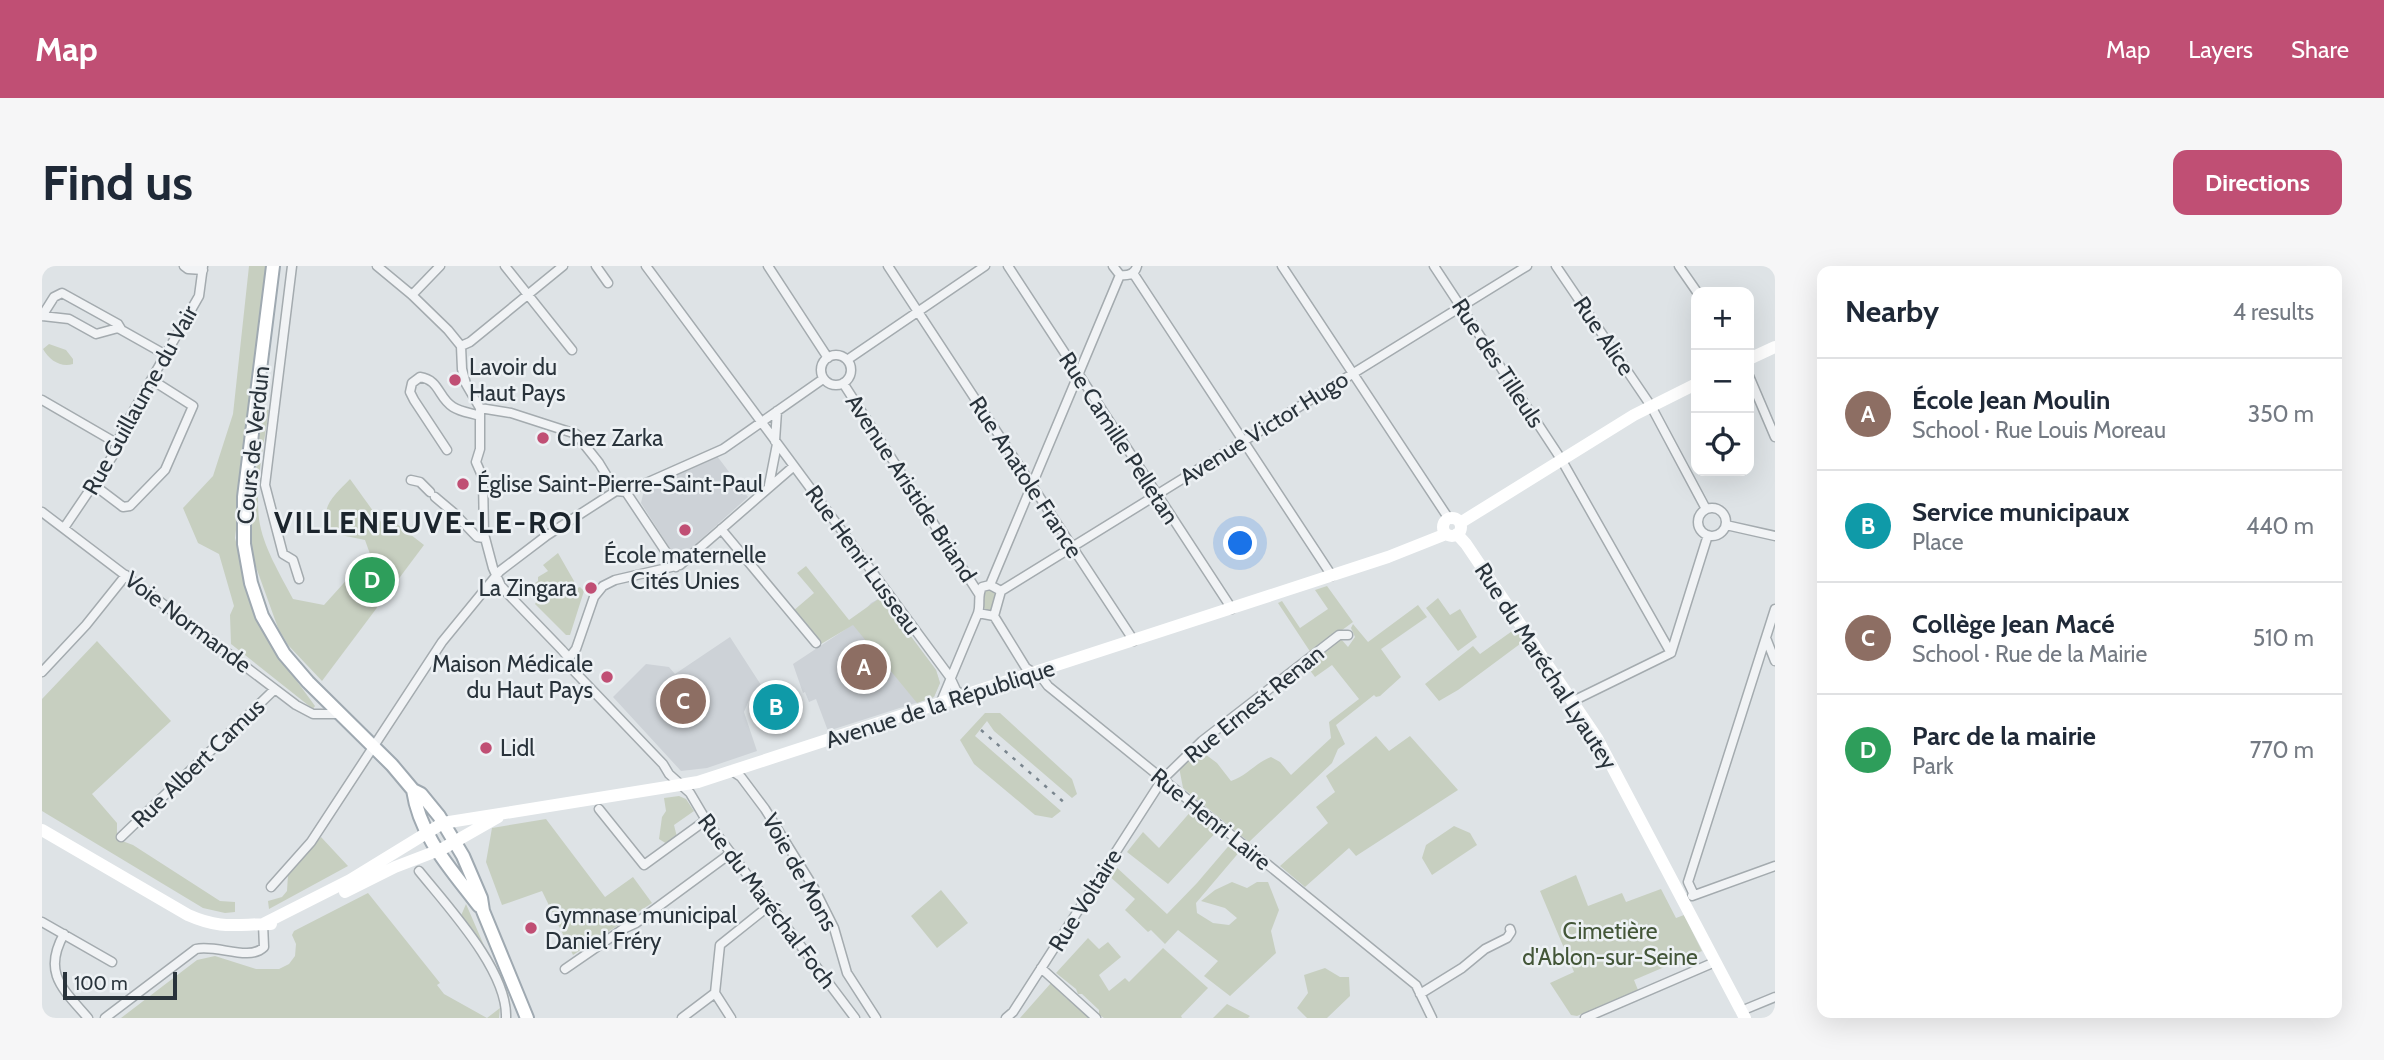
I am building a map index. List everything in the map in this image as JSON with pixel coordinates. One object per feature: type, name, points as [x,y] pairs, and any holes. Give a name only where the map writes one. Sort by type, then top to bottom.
[{"type":"main road","name":"Cours de Verdun","points":[[272,268],[244,496],[243,527],[246,565],[262,616],[284,654],[308,682],[392,765],[413,790],[421,794],[443,822],[455,841],[481,898],[483,911]]},
{"type":"main road","points":[[1754,357],[1775,347]]},
{"type":"main road","name":"Avenue de la République","points":[[263,924],[350,880],[443,822],[698,782],[1388,557],[1453,527],[1561,459],[1651,406],[1691,386]]},
{"type":"main road","name":"Rue du Maréchal Lyautey","points":[[1453,527],[1597,738],[1688,897],[1715,962],[1743,1014]]},
{"type":"main road","points":[[413,790],[425,834],[483,911],[527,1018]]},
{"type":"main road","points":[[42,831],[177,909],[207,923],[227,926],[279,923],[395,867],[436,851],[501,815]]},
{"type":"street","points":[[184,266],[188,269],[203,268]]},
{"type":"street","points":[[292,266],[265,485],[283,554],[293,560],[299,579]]},
{"type":"street","points":[[377,266],[412,295],[461,346],[466,384],[480,412]]},
{"type":"street","points":[[412,295],[440,266]]},
{"type":"street","points":[[505,266],[572,350]]},
{"type":"street","points":[[461,346],[470,342],[563,266]]},
{"type":"street","points":[[596,266],[608,283]]},
{"type":"street","name":"Rue Henri Lusseau","points":[[646,266],[950,677],[956,690],[964,697]]},
{"type":"street","points":[[768,266],[828,358]]},
{"type":"street","name":"Rue Anatole France","points":[[888,266],[1133,641]]},
{"type":"street","points":[[847,360],[985,266]]},
{"type":"street","name":"Rue Camille Pelletan","points":[[1007,266],[1232,609]]},
{"type":"street","points":[[1113,266],[1120,275]]},
{"type":"street","points":[[1282,266],[1453,527]]},
{"type":"street","name":"Rue des Tilleuls","points":[[1434,266],[1561,459],[1671,653]]},
{"type":"street","name":"Avenue Victor Hugo","points":[[1001,591],[1527,266]]},
{"type":"street","name":"Rue Alice","points":[[1556,266],[1651,406],[1706,509]]},
{"type":"street","points":[[1679,266],[1694,287]]},
{"type":"street","name":"Rue Guillaume du Vair","points":[[64,528],[118,444],[122,431],[199,296],[203,268]]},
{"type":"street","points":[[990,585],[1120,275],[1135,270],[1332,576]]},
{"type":"street","points":[[121,329],[118,324],[62,293],[54,297],[42,316],[69,319],[96,334],[118,327],[121,329],[166,355]]},
{"type":"street","points":[[840,356],[847,360],[850,373],[843,383],[834,385],[823,379],[821,369],[828,358],[840,356]]},
{"type":"street","points":[[447,450],[410,392],[412,383],[420,377],[428,378],[436,384],[453,407],[480,412],[510,413],[576,434],[599,463],[616,491]]},
{"type":"street","points":[[271,887],[311,842],[442,642],[500,571],[546,536],[616,491],[626,492],[723,449],[823,379]]},
{"type":"street","points":[[94,485],[123,507],[130,506],[165,470],[193,405],[152,380]]},
{"type":"street","name":"Avenue Aristide Briand","points":[[843,383],[979,594]]},
{"type":"street","points":[[1754,388],[1775,437]]},
{"type":"street","points":[[42,400],[118,444]]},
{"type":"street","points":[[769,485],[778,411]]},
{"type":"street","name":"Rue du Maréchal Foch","points":[[480,412],[480,449],[476,462],[483,478],[484,538],[497,577],[510,596],[569,658],[575,671],[690,793],[706,820],[855,1018]]},
{"type":"street","points":[[569,658],[576,649],[594,597],[603,586],[615,580],[676,567],[794,466]]},
{"type":"street","points":[[411,480],[420,482],[477,537],[484,538]]},
{"type":"street","points":[[626,492],[676,567]]},
{"type":"street","points":[[1706,509],[1720,510],[1726,525],[1719,534],[1708,535],[1700,528],[1701,514],[1706,509]]},
{"type":"street","name":"Voie Normande","points":[[42,512],[275,689],[313,714],[340,714]]},
{"type":"street","points":[[1726,525],[1775,536]]},
{"type":"street","points":[[721,529],[816,643]]},
{"type":"street","points":[[1573,701],[1671,653],[1708,535]]},
{"type":"street","points":[[42,672],[86,625],[126,575]]},
{"type":"street","points":[[939,704],[978,613],[982,587],[990,585],[1001,591],[994,616],[978,613]]},
{"type":"street","points":[[1775,609],[1688,882],[1688,897],[1775,866]]},
{"type":"street","name":"Rue Henri Laire","points":[[994,616],[1024,665],[1416,985],[1432,1018]]},
{"type":"street","name":"Rue Ernest Renan","points":[[1162,780],[1202,741],[1339,635],[1348,635]]},
{"type":"street","points":[[1766,638],[1775,661]]},
{"type":"street","name":"Rue Albert Camus","points":[[121,837],[275,689]]},
{"type":"street","name":"Voie de Mons","points":[[732,772],[741,778],[765,809],[814,888],[834,928],[848,973],[876,1018]]},
{"type":"street","name":"Rue Voltaire","points":[[1006,1018],[1013,1012],[1162,780]]},
{"type":"street","points":[[598,809],[645,865],[706,820]]},
{"type":"street","points":[[565,969],[636,923],[731,853]]},
{"type":"street","points":[[419,871],[489,962],[503,993],[506,1018]]},
{"type":"street","points":[[731,1018],[715,993],[720,945],[770,905]]},
{"type":"street","points":[[42,922],[112,962]]},
{"type":"street","points":[[105,1018],[196,949],[218,948],[250,955],[259,952],[264,947],[263,924]]},
{"type":"street","points":[[1420,993],[1462,968],[1485,948],[1510,935],[1510,929]]},
{"type":"street","points":[[64,934],[55,950],[55,973],[66,992],[88,1018]]},
{"type":"street","points":[[1585,1018],[1715,962]]},
{"type":"street","points":[[1041,968],[1096,1018]]},
{"type":"street","points":[[682,1018],[715,993]]},
{"type":"street","points":[[1743,1014],[1775,997]]},
{"type":"shaded area","name":"École maternelle Cités Unies","points":[[717,456],[748,497],[680,558],[676,558],[641,503],[644,490]]},
{"type":"shaded area","points":[[880,598],[936,670],[940,683],[934,697],[828,731],[816,699],[809,702],[805,692],[803,693],[793,664],[852,625],[871,603]]},
{"type":"shaded area","points":[[730,637],[761,685],[752,693],[744,712],[757,751],[707,768],[681,771],[613,697],[646,664],[669,667],[675,674]]},
{"type":"green space","points":[[249,266],[267,266],[235,538],[255,615],[272,647],[315,706],[313,709],[231,644],[230,615],[234,606],[219,554],[198,543],[183,508],[213,476],[233,414]]},
{"type":"green space","points":[[49,344],[66,350],[73,359],[73,364],[64,365],[52,360],[43,349]]},
{"type":"green space","points":[[262,408],[269,410],[259,478],[259,519],[268,550],[293,599],[324,605],[370,554],[365,540],[331,533],[327,524],[329,503],[350,479],[389,533],[397,524],[424,545],[322,681],[288,645],[278,628],[252,556],[250,529]]},
{"type":"green space","points":[[558,553],[574,581],[575,589],[580,587],[584,591],[570,635],[566,635],[535,604],[539,598],[530,587],[538,581],[538,577],[548,571],[543,565]]},
{"type":"green space","points":[[806,566],[849,620],[880,598],[886,603],[936,670],[940,683],[934,697],[917,703],[853,625],[821,644],[793,611],[814,593],[797,573]]},
{"type":"green space","points":[[1327,586],[1353,622],[1311,653],[1278,603],[1282,601],[1300,628],[1328,609],[1315,590]]},
{"type":"green space","points":[[987,589],[997,593],[993,612],[985,612],[982,594]]},
{"type":"green space","points":[[1438,598],[1450,615],[1460,609],[1477,637],[1458,651],[1426,608]]},
{"type":"green space","points":[[1418,605],[1427,617],[1381,649],[1401,677],[1380,696],[1374,695],[1336,725],[1345,744],[1338,749],[1332,763],[1249,842],[1183,788],[1179,767],[1193,757],[1205,754],[1217,763],[1231,781],[1271,757],[1280,762],[1291,775],[1331,738],[1329,722],[1359,699],[1332,665],[1315,677],[1306,665],[1341,639],[1348,647],[1355,637],[1351,628],[1353,624],[1368,642]]},
{"type":"green space","points":[[1515,629],[1524,641],[1458,690],[1439,701],[1425,684],[1473,646],[1480,654]]},
{"type":"green space","points":[[97,641],[171,721],[92,794],[117,823],[117,839],[133,845],[220,901],[235,902],[235,912],[225,913],[203,908],[42,811],[42,699]]},
{"type":"green space","points":[[985,713],[1000,713],[1072,779],[1077,794],[1072,798],[994,731],[987,721],[975,736],[1061,811],[1052,818],[1035,815],[974,764],[960,740]]},
{"type":"green space","points":[[1376,736],[1389,751],[1410,736],[1458,790],[1356,856],[1349,848],[1305,887],[1280,866],[1328,823],[1316,807],[1335,792],[1326,776]]},
{"type":"green space","points":[[679,796],[686,799],[694,811],[674,825],[677,837],[667,844],[659,839],[662,817],[666,811],[664,798]]},
{"type":"green space","points":[[1192,810],[1218,830],[1168,884],[1127,852],[1143,832],[1159,848]]},
{"type":"green space","points":[[546,819],[605,897],[633,877],[652,903],[573,955],[542,891],[502,905],[486,862],[492,828]]},
{"type":"green space","points":[[1454,826],[1470,833],[1477,845],[1432,875],[1422,858],[1426,845]]},
{"type":"green space","points":[[321,837],[348,866],[269,909],[268,901],[282,897],[287,891],[288,875]]},
{"type":"green space","points":[[1232,842],[1241,850],[1196,903],[1197,913],[1213,923],[1229,925],[1237,918],[1225,908],[1201,901],[1232,882],[1247,888],[1257,882],[1268,882],[1279,910],[1271,931],[1276,953],[1230,996],[1204,976],[1218,961],[1178,930],[1165,944],[1151,930],[1148,932],[1125,910],[1135,899],[1108,875],[1114,865],[1167,914]]},
{"type":"green space","name":"Cimetière d'Ablon-sur-Seine","points":[[1576,875],[1588,906],[1622,893],[1626,902],[1661,889],[1676,918],[1684,915],[1702,951],[1634,980],[1638,990],[1577,1016],[1571,1015],[1550,983],[1574,972],[1540,891]]},
{"type":"green space","points":[[941,890],[968,923],[937,948],[911,916]]},
{"type":"green space","points":[[368,893],[440,983],[437,985],[444,994],[487,1018],[121,1018],[197,960],[215,956],[256,969],[279,969],[289,964],[295,956],[296,944],[292,935],[294,931]]},
{"type":"green space","points":[[466,904],[489,957],[460,918]]},
{"type":"green space","points":[[1088,938],[1099,949],[1108,942],[1121,957],[1099,975],[1109,991],[1125,978],[1129,982],[1163,948],[1208,988],[1182,1018],[1104,1018],[1082,994],[1078,994],[1076,989],[1056,973]]},
{"type":"green space","points":[[1325,968],[1340,977],[1349,977],[1350,996],[1327,1018],[1307,1018],[1297,1008],[1308,993],[1304,975]]},
{"type":"green space","points":[[1051,983],[1067,999],[1071,999],[1089,1018],[1020,1018]]},
{"type":"green space","points":[[1227,1004],[1250,1016],[1213,1018]]},
{"type":"green space","points":[[500,1008],[499,1018],[487,1018]]},
{"type":"railway","points":[[981,730],[1067,805]]},
{"type":"place","name":"Lavoir du Haut Pays","points":[[455,380]]},
{"type":"place","name":"Chez Zarka","points":[[543,438]]},
{"type":"place","name":"Église Saint-Pierre-Saint-Paul","points":[[463,484]]},
{"type":"place","name":"École maternelle Cités Unies","points":[[685,530]]},
{"type":"place","name":"Parc de la mairie","points":[[372,580]]},
{"type":"place","name":"La Zingara","points":[[591,588]]},
{"type":"place","name":"École Jean Moulin","points":[[864,667]]},
{"type":"place","name":"Maison Médicale du Haut Pays","points":[[607,677]]},
{"type":"place","name":"Collège Jean Macé","points":[[683,701]]},
{"type":"place","name":"Service municipaux","points":[[776,707]]},
{"type":"place","name":"Lidl","points":[[486,748]]},
{"type":"place","name":"Gymnase municipal Daniel Fréry","points":[[531,928]]},
{"type":"district","name":"VILLENEUVE-LE-ROI","points":[[429,522]]}]
